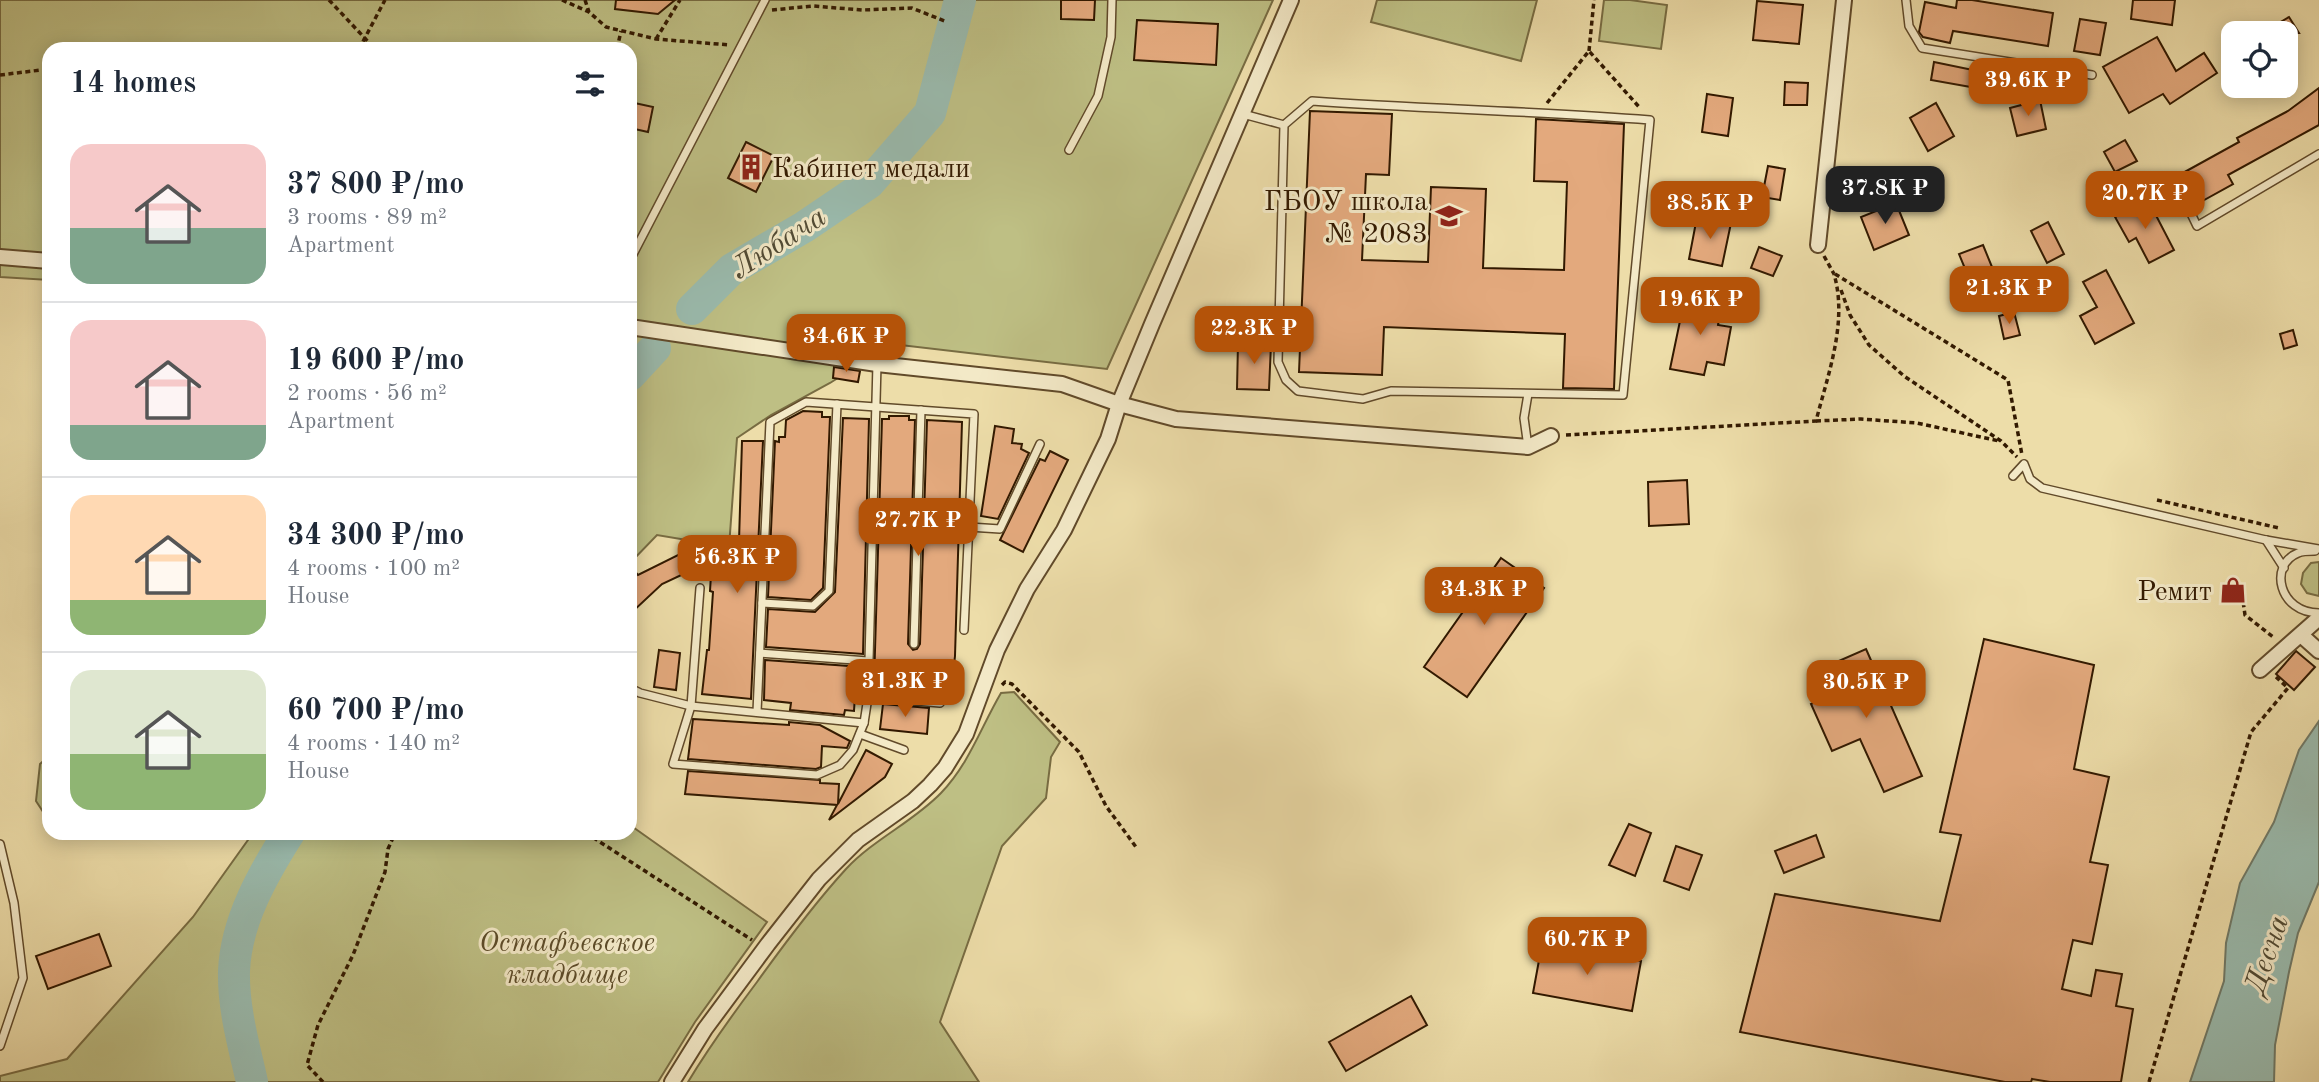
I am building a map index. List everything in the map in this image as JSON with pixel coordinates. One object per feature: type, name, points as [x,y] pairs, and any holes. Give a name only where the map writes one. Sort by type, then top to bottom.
[{"type":"street","points":[[672,1082],[705,1029],[819,879],[858,840],[913,801],[930,785],[956,752],[966,734],[997,650],[1027,589],[1064,530],[1108,439],[1119,404],[1291,0]]},
{"type":"street","points":[[1818,245],[1844,0]]},
{"type":"street","points":[[0,257],[42,260]]},
{"type":"street","points":[[637,328],[877,364],[1062,384],[1119,404],[1176,419],[1528,447],[1551,436]]},
{"type":"street","points":[[2262,668],[2301,635],[2319,615]]},
{"type":"street","points":[[2301,635],[2319,651]]},
{"type":"lane","points":[[637,247],[765,0]]},
{"type":"lane","points":[[1069,150],[1098,96],[1111,37],[1112,0]]},
{"type":"lane","points":[[1906,0],[1909,26],[1922,48],[2092,75]]},
{"type":"lane","points":[[1312,102],[1540,111],[1650,120],[1623,395],[1391,391],[1363,398],[1298,391],[1286,380],[1278,362],[1284,125],[1312,102]]},
{"type":"lane","points":[[1243,114],[1284,125]]},
{"type":"lane","points":[[2185,201],[2197,226],[2319,154]]},
{"type":"lane","points":[[700,589],[691,706],[673,764],[817,775],[840,765],[853,750],[860,734],[868,697],[877,364]]},
{"type":"lane","points":[[1528,394],[1524,418],[1528,447]]},
{"type":"lane","points":[[757,712],[770,422],[806,402],[974,414],[964,630]]},
{"type":"lane","points":[[762,603],[813,606],[829,591],[837,404]]},
{"type":"lane","points":[[914,644],[921,410]]},
{"type":"lane","points":[[968,527],[1000,529],[1040,444]]},
{"type":"lane","points":[[2013,476],[2024,464],[2030,479],[2042,488],[2319,550]]},
{"type":"lane","points":[[2266,540],[2284,568]]},
{"type":"lane","points":[[2319,550],[2298,552],[2290,559],[2284,568],[2282,587],[2290,603],[2299,610],[2319,615]]},
{"type":"lane","points":[[760,653],[869,662]]},
{"type":"lane","points":[[637,692],[691,706],[864,723]]},
{"type":"lane","points":[[868,697],[940,703]]},
{"type":"lane","points":[[860,734],[904,750]]},
{"type":"lane","points":[[0,844],[14,903],[23,978],[0,1046]]},
{"type":"path","points":[[329,0],[369,42]]},
{"type":"path","points":[[363,42],[385,0]]},
{"type":"path","points":[[562,0],[589,12],[606,27],[621,31],[656,39],[742,46]]},
{"type":"path","points":[[585,0],[589,12]]},
{"type":"path","points":[[656,39],[680,0]]},
{"type":"path","points":[[1540,111],[1589,51],[1594,0]]},
{"type":"path","points":[[759,12],[813,6],[862,10],[912,8],[947,22]]},
{"type":"path","points":[[619,42],[621,31]]},
{"type":"path","points":[[1589,51],[1650,120]]},
{"type":"path","points":[[0,75],[42,70]]},
{"type":"path","points":[[1818,245],[1834,274],[1850,315],[1869,345],[1904,376],[2001,441],[2024,464]]},
{"type":"path","points":[[1834,274],[2008,380],[2024,464]]},
{"type":"path","points":[[1816,421],[1836,342],[1840,293],[1834,274]]},
{"type":"path","points":[[1551,436],[1861,419],[1917,423],[2001,441]]},
{"type":"path","points":[[2147,498],[2281,528]]},
{"type":"path","points":[[2242,594],[2245,615],[2285,647]]},
{"type":"path","points":[[2149,1082],[2251,732],[2288,688],[2262,668]]},
{"type":"path","points":[[998,691],[1004,682],[1012,684],[1079,752],[1106,806],[1136,847]]},
{"type":"path","points":[[323,1082],[307,1065],[318,1025],[353,955],[386,872],[388,849],[392,840]]},
{"type":"path","points":[[597,840],[754,941],[757,936]]},
{"type":"green space","points":[[0,0],[1273,0],[1107,369],[892,344],[737,438],[729,547],[657,535],[637,556],[637,42],[42,42],[42,280],[0,277]]},
{"type":"green space","points":[[1377,0],[1537,0],[1521,61],[1371,22]]},
{"type":"green space","points":[[1604,0],[1667,5],[1661,49],[1599,41]]},
{"type":"green space","points":[[2319,562],[2319,596],[2307,593],[2301,584],[2303,573],[2311,563]]},
{"type":"green space","name":"Остафьевское кладбище","points":[[1014,692],[1060,742],[1051,757],[1046,798],[1002,846],[940,1022],[979,1082],[688,1082],[730,1018],[823,896],[857,858],[941,793],[967,758],[1001,693]]},
{"type":"green space","points":[[42,762],[42,810],[36,801]]},
{"type":"green space","name":"Остафьевское кладбище","points":[[637,830],[767,922],[695,1022],[658,1082],[0,1082],[0,1076],[67,1059],[193,917],[248,840],[637,840]]},
{"type":"water","name":"Десна","points":[[2319,721],[2319,882],[2298,933],[2289,972],[2275,1045],[2274,1082],[2190,1082],[2224,981],[2226,943],[2240,883],[2274,822],[2299,750]]},
{"type":"building","points":[[616,0],[675,0],[658,14],[615,9]]},
{"type":"building","points":[[1061,0],[1095,0],[1094,20],[1061,19]]},
{"type":"building","points":[[1957,0],[2053,13],[2048,46],[1953,31],[1950,43],[1923,37],[1919,32],[1925,2],[1956,8]]},
{"type":"building","points":[[2133,0],[2175,0],[2172,25],[2131,19]]},
{"type":"building","points":[[1757,1],[1803,5],[1799,44],[1753,40]]},
{"type":"building","points":[[2080,19],[2106,23],[2100,55],[2074,51]]},
{"type":"building","points":[[1137,20],[1218,24],[1216,65],[1134,60]]},
{"type":"building","points":[[2157,37],[2176,71],[2204,53],[2217,73],[2170,104],[2163,94],[2129,113],[2103,67]]},
{"type":"building","points":[[1934,62],[2002,76],[1999,92],[1931,80]]},
{"type":"building","points":[[1785,82],[1808,83],[1807,105],[1784,105]]},
{"type":"building","points":[[2319,88],[2319,125],[2228,175],[2233,184],[2197,204],[2181,174],[2239,142],[2237,138],[2288,111]]},
{"type":"building","points":[[1707,94],[1733,98],[1728,136],[1702,132]]},
{"type":"building","points":[[2040,100],[2046,129],[2017,136],[2010,108]]},
{"type":"building","points":[[1936,103],[1954,136],[1928,151],[1910,118]]},
{"type":"building","points":[[637,104],[653,107],[648,132],[637,130]]},
{"type":"building","points":[[1310,111],[1392,114],[1389,175],[1366,174],[1362,260],[1428,262],[1431,187],[1486,189],[1483,268],[1564,270],[1567,182],[1534,181],[1536,119],[1624,124],[1614,389],[1563,388],[1565,334],[1384,327],[1382,375],[1299,372]]},
{"type":"building","points":[[2125,140],[2137,161],[2115,172],[2104,152]]},
{"type":"building","name":"Кабинет медали","points":[[746,142],[774,156],[756,192],[728,178]]},
{"type":"building","points":[[1768,166],[1785,169],[1780,200],[1762,197]]},
{"type":"building","points":[[2148,200],[2174,250],[2149,263],[2136,238],[2129,242],[2115,217]]},
{"type":"building","points":[[1896,203],[1909,235],[1874,250],[1861,217]]},
{"type":"building","points":[[1697,217],[1731,223],[1722,266],[1689,259]]},
{"type":"building","points":[[2048,222],[2064,254],[2047,263],[2031,231]]},
{"type":"building","points":[[1983,245],[1992,267],[1968,276],[1959,254]]},
{"type":"building","points":[[1759,247],[1782,256],[1773,276],[1751,268]]},
{"type":"building","points":[[2106,270],[2134,323],[2095,344],[2080,316],[2097,307],[2083,282]]},
{"type":"building","points":[[1685,297],[1722,304],[1718,325],[1731,327],[1724,365],[1707,362],[1704,375],[1670,369]]},
{"type":"building","points":[[2014,312],[2020,335],[2004,339],[1999,316]]},
{"type":"building","points":[[2293,330],[2297,345],[2284,349],[2280,334]]},
{"type":"building","points":[[1238,343],[1271,344],[1269,390],[1237,389]]},
{"type":"building","points":[[834,367],[860,371],[858,382],[833,378]]},
{"type":"building","points":[[803,411],[822,412],[822,417],[830,417],[823,588],[811,600],[768,597],[775,441],[779,442],[779,437],[785,437],[786,420]]},
{"type":"building","points":[[889,416],[909,416],[909,420],[915,420],[908,644],[913,650],[920,644],[927,420],[962,422],[955,656],[951,691],[931,689],[931,696],[884,692],[885,684],[874,683],[882,419],[889,419]]},
{"type":"building","points":[[843,418],[869,419],[863,654],[766,647],[768,609],[815,612],[835,592]]},
{"type":"building","points":[[995,426],[1014,429],[1012,443],[1022,444],[1021,449],[1029,453],[998,519],[981,516]]},
{"type":"building","points":[[742,441],[763,441],[751,699],[702,694],[709,650],[713,592],[710,591],[711,575],[738,575]]},
{"type":"building","points":[[1050,451],[1068,460],[1023,552],[1000,540],[1040,459],[1045,461]]},
{"type":"building","points":[[1687,480],[1689,524],[1649,526],[1648,482]]},
{"type":"building","points":[[684,552],[692,570],[662,584],[637,607],[638,575]]},
{"type":"building","points":[[1501,558],[1544,588],[1467,697],[1424,667]]},
{"type":"building","points":[[1984,639],[2094,665],[2074,769],[2109,777],[2090,862],[2108,865],[2092,944],[2073,940],[2062,989],[2091,996],[2096,970],[2122,974],[2116,1006],[2133,1009],[2121,1082],[2050,1082],[2032,1079],[2031,1082],[2005,1082],[1740,1032],[1775,894],[1940,921],[1961,835],[1940,832]]},
{"type":"building","points":[[1866,649],[1922,776],[1884,792],[1860,739],[1832,751],[1811,704],[1836,692],[1825,667]]},
{"type":"building","points":[[659,650],[680,653],[676,690],[654,687]]},
{"type":"building","points":[[2296,651],[2315,667],[2294,690],[2276,674]]},
{"type":"building","points":[[765,660],[863,667],[862,682],[856,681],[854,711],[845,710],[844,715],[790,710],[791,703],[764,700]]},
{"type":"building","points":[[883,704],[929,708],[927,734],[880,729]]},
{"type":"building","points":[[693,719],[820,725],[850,741],[847,748],[822,746],[821,767],[816,769],[688,759]]},
{"type":"building","points":[[866,750],[892,764],[885,777],[829,820],[837,805],[685,794],[688,771],[820,780],[820,783],[839,784],[838,804]]},
{"type":"building","points":[[1629,824],[1651,833],[1635,876],[1609,865]]},
{"type":"building","points":[[1816,835],[1824,857],[1784,873],[1775,851]]},
{"type":"building","points":[[1676,846],[1702,855],[1689,890],[1664,881]]},
{"type":"building","points":[[99,934],[111,966],[48,989],[36,956]]},
{"type":"building","points":[[1542,944],[1641,961],[1632,1011],[1533,993]]},
{"type":"building","points":[[1411,996],[1427,1025],[1346,1071],[1329,1042]]},
{"type":"waterway","name":"Любача","points":[[692,309],[732,269],[804,227],[869,183],[930,113],[960,0]]},
{"type":"waterway","name":"Любача","points":[[637,367],[655,348]]},
{"type":"waterway","name":"Любача","points":[[252,1082],[235,999],[236,952],[252,899],[285,840]]},
{"type":"place","name":"Кабинет медали","points":[[751,167]]},
{"type":"place","name":"ГБОУ школа № 2083","points":[[1449,216]]},
{"type":"place","name":"Ремит","points":[[2233,590]]}]
